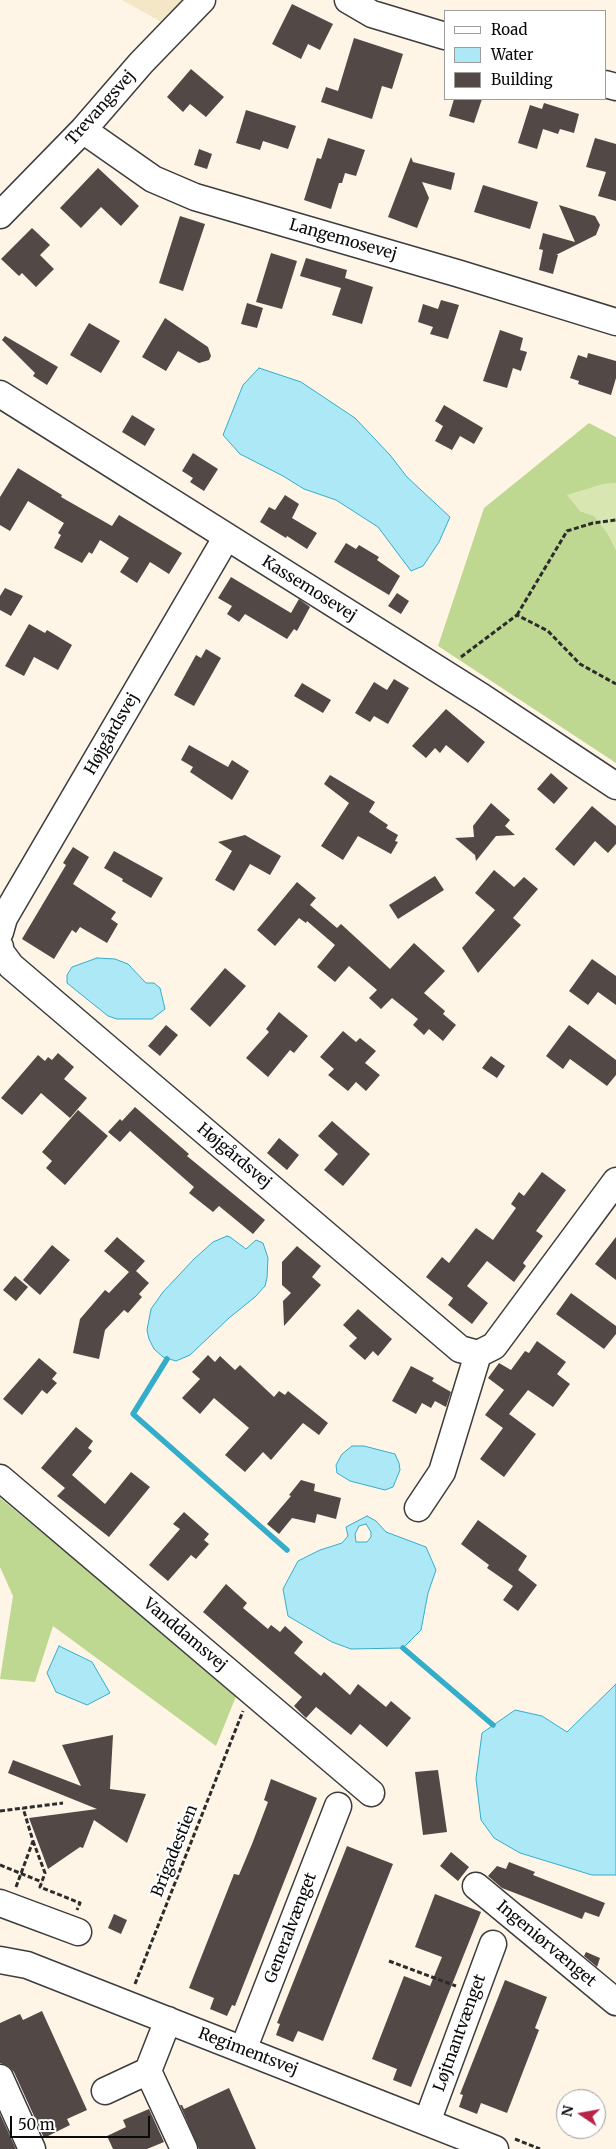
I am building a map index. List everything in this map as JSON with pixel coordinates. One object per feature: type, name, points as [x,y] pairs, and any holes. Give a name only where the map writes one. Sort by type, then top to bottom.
[{"type":"street","name":"Trevangsvej","points":[[0,216],[82,130],[141,63],[202,0]]},
{"type":"street","points":[[348,0],[372,14],[444,36]]},
{"type":"street","name":"Langemosevej","points":[[82,130],[153,179],[195,197],[460,274],[616,322]]},
{"type":"street","name":"Kassemosevej","points":[[0,394],[440,671],[616,786]]},
{"type":"street","name":"Højgårdsvej","points":[[0,932],[4,918],[226,538]]},
{"type":"street","name":"Højgårdsvej","points":[[0,947],[0,951],[11,966],[178,1109],[460,1349],[478,1354]]},
{"type":"street","points":[[418,1508],[442,1472],[478,1354],[494,1346],[616,1181]]},
{"type":"street","name":"Vanddamsvej","points":[[0,1478],[371,1793]]},
{"type":"street","name":"Generalvænget","points":[[243,2050],[338,1806]]},
{"type":"street","name":"Ingeniørvænget","points":[[476,1886],[616,2002]]},
{"type":"street","points":[[4,1905],[78,1932]]},
{"type":"street","name":"Løjtnantvænget","points":[[427,2122],[493,1944]]},
{"type":"street","name":"Regimentsvej","points":[[0,1960],[27,1965],[495,2149]]},
{"type":"street","points":[[105,2092],[148,2071],[168,2020]]},
{"type":"street","points":[[148,2071],[184,2149]]},
{"type":"street","points":[[0,2078],[41,2148]]},
{"type":"path","points":[[440,671],[466,654],[517,615],[567,531],[593,523],[616,520]]},
{"type":"path","points":[[517,615],[548,631],[580,664],[616,684]]},
{"type":"path","name":"Brigadestien","points":[[126,2004],[251,1692]]},
{"type":"path","points":[[0,1811],[64,1803]]},
{"type":"path","points":[[4,1905],[21,1874],[33,1842],[23,1808]]},
{"type":"path","points":[[0,1866],[42,1882]]},
{"type":"path","points":[[389,1961],[474,1993]]},
{"type":"shaded area","points":[[122,0],[187,0],[165,24]]},
{"type":"green space","points":[[589,423],[616,437],[616,483],[604,484],[567,495],[580,511],[594,516],[608,534],[616,550],[616,763],[438,646],[484,508]]},
{"type":"green space","points":[[616,483],[616,550],[608,534],[594,516],[580,511],[566,495],[604,484]]},
{"type":"green space","points":[[0,1498],[237,1694],[216,1746],[53,1626],[35,1682],[0,1679],[13,1596],[0,1567]]},
{"type":"water","points":[[259,368],[301,382],[355,418],[390,455],[407,477],[450,517],[439,542],[423,566],[411,571],[378,527],[336,500],[304,489],[240,454],[223,435],[243,385]]},
{"type":"water","points":[[97,958],[115,959],[128,964],[146,983],[154,983],[160,988],[165,1009],[152,1019],[117,1019],[108,1016],[67,983],[67,975],[72,967]]},
{"type":"water","points":[[227,1236],[246,1249],[256,1240],[263,1243],[268,1258],[265,1286],[190,1355],[176,1361],[163,1357],[154,1349],[149,1339],[147,1330],[151,1309],[163,1292],[194,1259],[213,1242]]},
{"type":"water","points":[[352,1446],[364,1446],[395,1454],[400,1470],[393,1487],[385,1490],[350,1481],[337,1473],[336,1465],[342,1454]]},
{"type":"water","points":[[367,1516],[376,1521],[386,1532],[426,1547],[436,1570],[428,1593],[421,1630],[403,1648],[351,1649],[332,1642],[288,1616],[283,1589],[298,1561],[320,1550],[342,1543],[348,1536],[346,1527]],"holes":[[[366,1524],[371,1532],[371,1537],[367,1542],[356,1542],[355,1534],[359,1526]]]},
{"type":"water","points":[[59,1646],[92,1662],[110,1693],[87,1705],[56,1692],[47,1673]]},
{"type":"water","points":[[616,1684],[616,1875],[592,1875],[520,1853],[494,1838],[481,1820],[476,1779],[482,1733],[515,1710],[542,1716],[567,1732]]},
{"type":"building","points":[[292,4],[333,24],[320,50],[308,44],[301,59],[272,44]]},
{"type":"building","points":[[354,38],[403,54],[392,89],[382,86],[372,119],[321,102],[326,87],[338,91]]},
{"type":"building","points":[[191,69],[224,97],[206,117],[190,104],[183,112],[167,97]]},
{"type":"building","points":[[454,100],[482,100],[474,123],[449,116]]},
{"type":"building","points":[[544,103],[579,114],[574,133],[560,129],[558,134],[543,129],[537,149],[518,143],[530,105],[542,109]]},
{"type":"building","points":[[246,110],[296,126],[288,149],[263,141],[260,150],[236,143]]},
{"type":"building","points":[[328,138],[365,150],[356,176],[345,173],[342,183],[339,183],[331,209],[304,200],[317,158],[321,159]]},
{"type":"building","points":[[595,138],[616,144],[616,201],[598,196],[606,172],[586,167]]},
{"type":"building","points":[[199,149],[212,154],[207,169],[194,165]]},
{"type":"building","points":[[411,157],[413,162],[455,173],[451,190],[422,182],[429,198],[417,228],[388,217]]},
{"type":"building","points":[[98,168],[139,206],[121,226],[101,207],[81,228],[60,208]]},
{"type":"building","points":[[483,185],[538,202],[530,229],[474,212]]},
{"type":"building","points":[[559,205],[595,216],[600,225],[596,235],[556,255],[558,255],[553,274],[539,270],[543,250],[539,249],[543,233],[575,242]]},
{"type":"building","points":[[180,216],[205,224],[183,291],[159,283]]},
{"type":"building","points":[[32,228],[50,245],[40,255],[54,269],[36,287],[22,273],[19,276],[1,259]]},
{"type":"building","points":[[271,253],[297,261],[282,309],[256,302]]},
{"type":"building","points":[[306,258],[347,270],[345,278],[373,287],[362,324],[332,315],[341,288],[300,276]]},
{"type":"building","points":[[441,300],[459,305],[448,339],[430,334],[433,327],[418,322],[423,304],[438,309]]},
{"type":"building","points":[[247,303],[263,308],[257,328],[241,324]]},
{"type":"building","points":[[165,318],[208,347],[211,356],[209,360],[199,363],[178,351],[166,371],[142,357]]},
{"type":"building","points":[[89,323],[120,341],[101,373],[70,355]]},
{"type":"building","points":[[500,330],[523,338],[520,350],[527,352],[521,371],[513,368],[507,388],[483,381]]},
{"type":"building","points":[[5,336],[58,367],[47,385],[33,376],[35,373],[2,340]]},
{"type":"building","points":[[588,353],[616,361],[616,378],[611,395],[578,384],[579,381],[570,378],[578,355],[587,358]]},
{"type":"building","points":[[444,405],[483,428],[474,444],[460,436],[452,450],[435,441],[443,426],[435,421]]},
{"type":"building","points":[[132,415],[155,429],[145,446],[122,432]]},
{"type":"building","points":[[193,453],[218,469],[204,491],[190,482],[193,478],[182,471]]},
{"type":"building","points":[[18,468],[62,495],[61,497],[112,526],[119,515],[182,553],[169,574],[150,562],[137,583],[120,572],[129,558],[100,540],[92,554],[89,552],[82,563],[54,548],[61,535],[58,533],[64,523],[28,501],[10,531],[0,525],[0,497]]},
{"type":"building","points":[[285,495],[299,504],[292,518],[317,533],[307,549],[260,522],[269,507],[275,510]]},
{"type":"building","points":[[346,543],[356,549],[359,545],[379,557],[377,560],[400,576],[389,595],[334,562]]},
{"type":"building","points":[[231,577],[291,613],[299,599],[310,607],[297,631],[294,629],[287,639],[245,614],[239,622],[227,614],[232,606],[218,598]]},
{"type":"building","points":[[5,588],[23,596],[11,616],[0,610],[0,596]]},
{"type":"building","points":[[397,593],[409,601],[401,614],[388,606]]},
{"type":"building","points":[[29,624],[45,633],[47,630],[72,645],[58,670],[34,657],[24,676],[5,666]]},
{"type":"building","points":[[206,649],[221,658],[194,706],[174,695],[196,655],[201,658]]},
{"type":"building","points":[[394,679],[409,688],[388,724],[374,716],[370,722],[355,713],[374,682],[387,690]]},
{"type":"building","points":[[302,683],[331,700],[323,713],[294,696]]},
{"type":"building","points":[[446,709],[485,742],[468,763],[446,745],[440,753],[435,748],[426,758],[412,746]]},
{"type":"building","points":[[189,745],[228,767],[232,760],[249,771],[232,800],[190,772],[193,767],[181,760]]},
{"type":"building","points":[[551,773],[568,788],[554,804],[537,789]]},
{"type":"building","points":[[330,775],[375,802],[369,812],[388,825],[386,828],[398,835],[395,841],[398,842],[391,854],[358,836],[343,860],[321,846],[349,803],[324,784]]},
{"type":"building","points":[[491,803],[510,820],[505,826],[515,835],[496,836],[476,861],[475,855],[455,838],[474,837],[473,826]]},
{"type":"building","points":[[592,806],[616,826],[616,844],[608,853],[595,841],[574,866],[555,849]]},
{"type":"building","points":[[245,835],[281,856],[270,875],[250,864],[234,891],[215,880],[232,851],[218,842]]},
{"type":"building","points":[[73,847],[89,857],[73,884],[116,912],[111,919],[118,924],[107,943],[80,927],[76,933],[72,930],[54,959],[22,939],[66,865],[63,863]]},
{"type":"building","points":[[114,851],[163,878],[151,898],[104,868]]},
{"type":"building","points":[[494,870],[514,887],[524,877],[538,889],[513,918],[521,925],[478,973],[462,948],[495,910],[475,893]]},
{"type":"building","points":[[435,876],[444,890],[398,919],[389,905]]},
{"type":"building","points":[[297,882],[316,898],[310,905],[337,928],[341,924],[390,969],[414,943],[445,971],[424,993],[445,1011],[443,1014],[456,1025],[443,1041],[429,1029],[424,1035],[413,1025],[418,1019],[392,998],[381,1009],[369,998],[377,990],[349,966],[335,982],[317,967],[335,945],[307,921],[306,923],[299,918],[275,946],[257,930]]},
{"type":"building","points":[[592,959],[616,976],[616,1005],[598,992],[588,1005],[569,991]]},
{"type":"building","points":[[225,968],[246,986],[210,1027],[190,1009]]},
{"type":"building","points":[[279,1012],[308,1036],[294,1053],[290,1050],[268,1077],[246,1058],[269,1032],[266,1029]]},
{"type":"building","points":[[166,1025],[178,1035],[160,1056],[148,1046]]},
{"type":"building","points":[[569,1025],[616,1060],[616,1075],[607,1086],[570,1059],[563,1069],[546,1056]]},
{"type":"building","points":[[343,1031],[356,1042],[360,1038],[376,1051],[365,1063],[380,1075],[366,1091],[356,1082],[348,1091],[328,1075],[334,1069],[320,1057]]},
{"type":"building","points":[[58,1053],[74,1067],[64,1079],[87,1098],[70,1118],[41,1093],[22,1115],[1,1098],[38,1055],[45,1061],[48,1057],[52,1060]]},
{"type":"building","points":[[491,1056],[505,1066],[497,1078],[482,1068]]},
{"type":"building","points":[[135,1107],[189,1154],[187,1156],[265,1220],[253,1234],[219,1206],[213,1212],[189,1193],[194,1187],[130,1131],[120,1142],[108,1132]]},
{"type":"building","points":[[78,1110],[108,1136],[65,1185],[46,1168],[52,1161],[42,1152]]},
{"type":"building","points":[[332,1121],[370,1154],[343,1186],[324,1170],[338,1154],[318,1136]]},
{"type":"building","points":[[279,1138],[299,1155],[287,1170],[267,1153]]},
{"type":"building","points":[[542,1172],[566,1190],[536,1231],[543,1236],[523,1263],[526,1266],[514,1282],[487,1261],[467,1286],[488,1303],[472,1324],[448,1305],[453,1298],[426,1277],[442,1257],[449,1263],[476,1228],[493,1240],[516,1208],[511,1204],[519,1192],[524,1196]]},
{"type":"building","points":[[117,1237],[145,1261],[136,1271],[149,1283],[139,1294],[142,1297],[128,1313],[124,1310],[105,1330],[99,1359],[73,1353],[80,1319],[105,1290],[109,1293],[129,1272],[104,1251]]},
{"type":"building","points":[[616,1237],[616,1280],[595,1264]]},
{"type":"building","points":[[52,1245],[70,1260],[40,1295],[23,1280]]},
{"type":"building","points":[[297,1246],[321,1266],[312,1277],[321,1285],[284,1326],[283,1301],[291,1293],[282,1285],[282,1262]]},
{"type":"building","points":[[15,1276],[28,1287],[16,1301],[3,1290]]},
{"type":"building","points":[[571,1293],[616,1326],[616,1334],[604,1349],[556,1314]]},
{"type":"building","points":[[358,1309],[392,1339],[378,1356],[373,1351],[365,1360],[349,1346],[357,1338],[343,1325]]},
{"type":"building","points":[[537,1341],[566,1362],[557,1374],[570,1384],[553,1407],[528,1390],[509,1414],[536,1434],[504,1477],[480,1459],[503,1428],[485,1415],[504,1390],[488,1378],[499,1363],[511,1370],[525,1351],[529,1353]]},
{"type":"building","points":[[208,1355],[215,1362],[220,1356],[235,1370],[240,1365],[274,1397],[279,1391],[285,1395],[288,1391],[328,1423],[319,1435],[303,1423],[271,1460],[263,1452],[245,1472],[225,1455],[249,1428],[214,1398],[200,1414],[182,1398],[200,1379],[192,1372]]},
{"type":"building","points":[[39,1358],[57,1373],[52,1379],[57,1383],[47,1394],[42,1390],[22,1415],[3,1399]]},
{"type":"building","points":[[411,1366],[434,1378],[432,1381],[451,1392],[446,1407],[435,1401],[431,1408],[422,1403],[416,1414],[392,1401]]},
{"type":"building","points":[[76,1427],[93,1441],[88,1448],[92,1451],[72,1475],[105,1504],[131,1472],[150,1487],[109,1537],[57,1496],[65,1488],[41,1468]]},
{"type":"building","points":[[301,1480],[315,1484],[314,1491],[341,1498],[336,1519],[317,1514],[315,1523],[292,1518],[279,1534],[267,1524],[291,1496],[289,1495]]},
{"type":"building","points":[[184,1512],[209,1534],[204,1540],[209,1544],[196,1559],[191,1555],[168,1581],[149,1565],[180,1529],[173,1524]]},
{"type":"building","points":[[478,1520],[527,1556],[518,1570],[537,1585],[518,1611],[503,1600],[513,1586],[487,1568],[489,1565],[461,1544]]},
{"type":"building","points":[[226,1584],[247,1603],[243,1608],[268,1629],[271,1625],[280,1632],[285,1626],[303,1642],[294,1653],[321,1676],[324,1672],[350,1695],[358,1684],[386,1707],[391,1701],[411,1718],[387,1747],[360,1724],[351,1735],[316,1707],[306,1718],[294,1706],[302,1697],[203,1612]]},
{"type":"building","points":[[113,1735],[110,1789],[146,1794],[127,1843],[94,1820],[83,1848],[80,1847],[48,1869],[29,1818],[97,1809],[8,1773],[13,1760],[81,1786],[62,1745]]},
{"type":"building","points":[[438,1770],[447,1832],[423,1835],[415,1772]]},
{"type":"building","points":[[271,1779],[317,1798],[235,2006],[232,2005],[227,2016],[210,2009],[214,1998],[189,1988],[234,1874],[239,1875],[252,1844],[268,1802],[264,1800]]},
{"type":"building","points":[[347,1846],[393,1864],[323,2041],[298,2031],[293,2042],[276,2035],[280,2024],[277,2023]]},
{"type":"building","points":[[451,1852],[469,1867],[458,1881],[440,1866]]},
{"type":"building","points":[[509,1862],[535,1872],[533,1875],[605,1903],[599,1917],[585,1912],[582,1919],[502,1888],[488,1876],[497,1866],[506,1869]]},
{"type":"building","points":[[435,1894],[481,1912],[411,2087],[393,2080],[397,2069],[372,2059],[404,1976],[430,1986],[442,1957],[415,1947]]},
{"type":"building","points":[[114,1914],[127,1920],[121,1934],[108,1928]]},
{"type":"building","points":[[586,1952],[600,1958],[597,1967],[584,1956]]},
{"type":"building","points":[[505,1980],[547,1997],[535,2028],[539,2030],[507,2113],[481,2103],[477,2114],[459,2107],[463,2095],[460,2094]]},
{"type":"building","points":[[42,2011],[87,2110],[67,2119],[70,2125],[44,2138],[14,2072],[8,2066],[0,2063],[0,2023],[20,2014],[23,2020]]},
{"type":"building","points":[[229,2088],[256,2149],[199,2149],[180,2105],[184,2109]]},
{"type":"building","points":[[149,2109],[164,2142],[147,2149],[113,2149],[107,2136],[126,2127],[123,2120]]},
{"type":"building","points":[[0,2114],[16,2149],[0,2149]]},
{"type":"waterway","points":[[167,1359],[133,1414],[287,1550]]},
{"type":"waterway","points":[[403,1648],[493,1725]]}]
